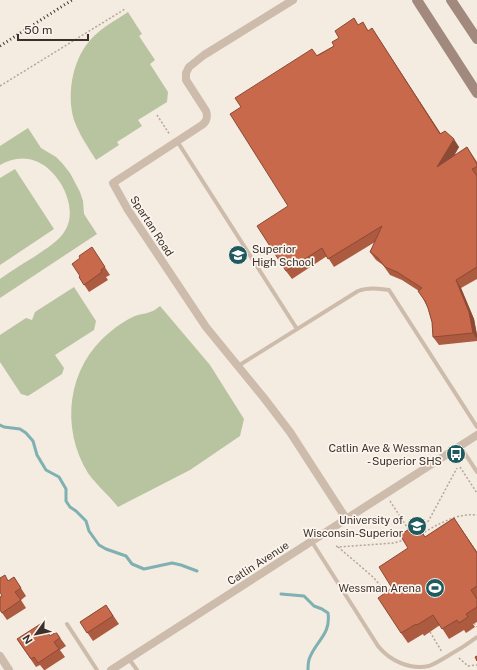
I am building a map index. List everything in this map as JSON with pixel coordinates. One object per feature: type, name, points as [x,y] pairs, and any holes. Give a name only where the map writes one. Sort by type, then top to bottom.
[{"type":"main road","points":[[417,0],[476,90]]},
{"type":"main road","points":[[451,0],[477,39]]},
{"type":"street","name":"Spartan Road","points":[[293,0],[215,48],[195,61],[189,67],[186,73],[186,80],[206,111],[207,118],[202,125],[114,183],[126,206],[206,327],[290,432],[347,520]]},
{"type":"street","name":"Catlin Avenue","points":[[111,670],[347,520],[477,435]]},
{"type":"street","points":[[0,656],[9,670]]},
{"type":"lane","points":[[176,142],[297,329]]},
{"type":"lane","points":[[238,366],[361,290],[371,288],[389,290],[477,427]]},
{"type":"lane","points":[[460,446],[477,472]]},
{"type":"lane","points":[[312,542],[375,641],[388,657],[402,666],[417,668],[429,666],[477,637]]},
{"type":"lane","points":[[67,624],[97,670]]},
{"type":"lane","points":[[129,659],[136,670]]},
{"type":"path","points":[[0,86],[125,9]]},
{"type":"path","points":[[157,115],[176,142]]},
{"type":"path","points":[[460,467],[477,493]]},
{"type":"path","points":[[419,532],[429,520],[457,468]]},
{"type":"path","points":[[386,494],[410,532]]},
{"type":"path","points":[[420,535],[442,522],[468,514],[477,515]]},
{"type":"path","points":[[388,595],[368,573],[337,547],[394,543],[407,540]]},
{"type":"path","points":[[474,623],[477,627]]},
{"type":"path","points":[[430,632],[446,657]]},
{"type":"path","points":[[454,652],[468,666],[477,665]]},
{"type":"green space","points":[[128,12],[142,34],[139,36],[155,60],[150,64],[168,92],[167,102],[138,120],[142,126],[117,142],[119,145],[96,160],[74,120],[71,98],[73,76],[80,55],[86,45],[97,33]]},
{"type":"green space","points":[[28,128],[41,148],[56,157],[70,173],[80,192],[83,201],[84,214],[97,234],[0,298],[0,279],[56,241],[63,234],[69,220],[70,211],[65,191],[60,182],[46,167],[33,160],[23,158],[14,159],[0,165],[0,146]]},
{"type":"green space","points":[[15,169],[54,229],[0,265],[0,178]]},
{"type":"green space","points":[[74,287],[96,321],[94,330],[55,355],[64,368],[62,374],[28,396],[21,394],[0,362],[0,335],[26,318],[32,320],[35,312]]},
{"type":"green space","points":[[160,306],[210,365],[244,419],[240,436],[190,470],[118,507],[88,473],[79,455],[71,417],[72,398],[84,362],[96,346],[110,332],[122,323],[135,316],[153,311]]},
{"type":"building","points":[[354,18],[358,25],[363,22],[368,31],[372,28],[440,134],[445,131],[454,139],[437,167],[467,147],[477,164],[477,167],[472,169],[477,176],[477,267],[456,280],[469,312],[473,333],[433,337],[432,322],[428,308],[418,291],[422,288],[397,272],[385,267],[378,258],[370,252],[382,226],[328,259],[322,248],[286,271],[257,226],[288,206],[230,114],[241,107],[235,98],[312,49],[317,56],[334,46],[332,42],[339,38],[335,31]]},
{"type":"building","points":[[92,247],[105,267],[101,270],[102,272],[84,285],[72,264],[80,258],[79,256]]},
{"type":"building","name":"Wessman Arena","points":[[454,518],[477,553],[477,586],[471,590],[477,599],[477,607],[466,614],[468,617],[459,623],[457,620],[442,629],[433,615],[401,633],[378,598],[392,588],[379,567],[408,548],[400,535],[417,524],[425,537]]},
{"type":"building","points":[[5,575],[8,581],[14,577],[21,588],[15,592],[21,600],[2,613],[0,610],[0,597],[2,596],[0,592],[0,578]]},
{"type":"building","points":[[106,605],[113,616],[87,633],[80,622]]},
{"type":"building","points":[[42,623],[50,636],[56,632],[60,638],[54,642],[59,649],[38,663],[34,657],[31,659],[17,639]]},
{"type":"waterway","points":[[0,425],[20,429],[33,441],[37,455],[46,470],[59,477],[66,489],[66,501],[70,507],[86,521],[89,531],[99,545],[126,556],[132,564],[144,569],[172,563],[197,571]]},
{"type":"waterway","points":[[281,594],[304,596],[314,606],[328,613],[325,632],[310,657],[308,662],[308,670]]},
{"type":"railway","points":[[0,46],[72,0]]},
{"type":"place","name":"Superior High School","points":[[238,255]]},
{"type":"place","name":"Catlin Ave & Wessman - Superior SHS","points":[[456,454]]},
{"type":"place","name":"University of Wisconsin-Superior","points":[[417,526]]},
{"type":"place","name":"Wessman Arena","points":[[435,588]]}]
